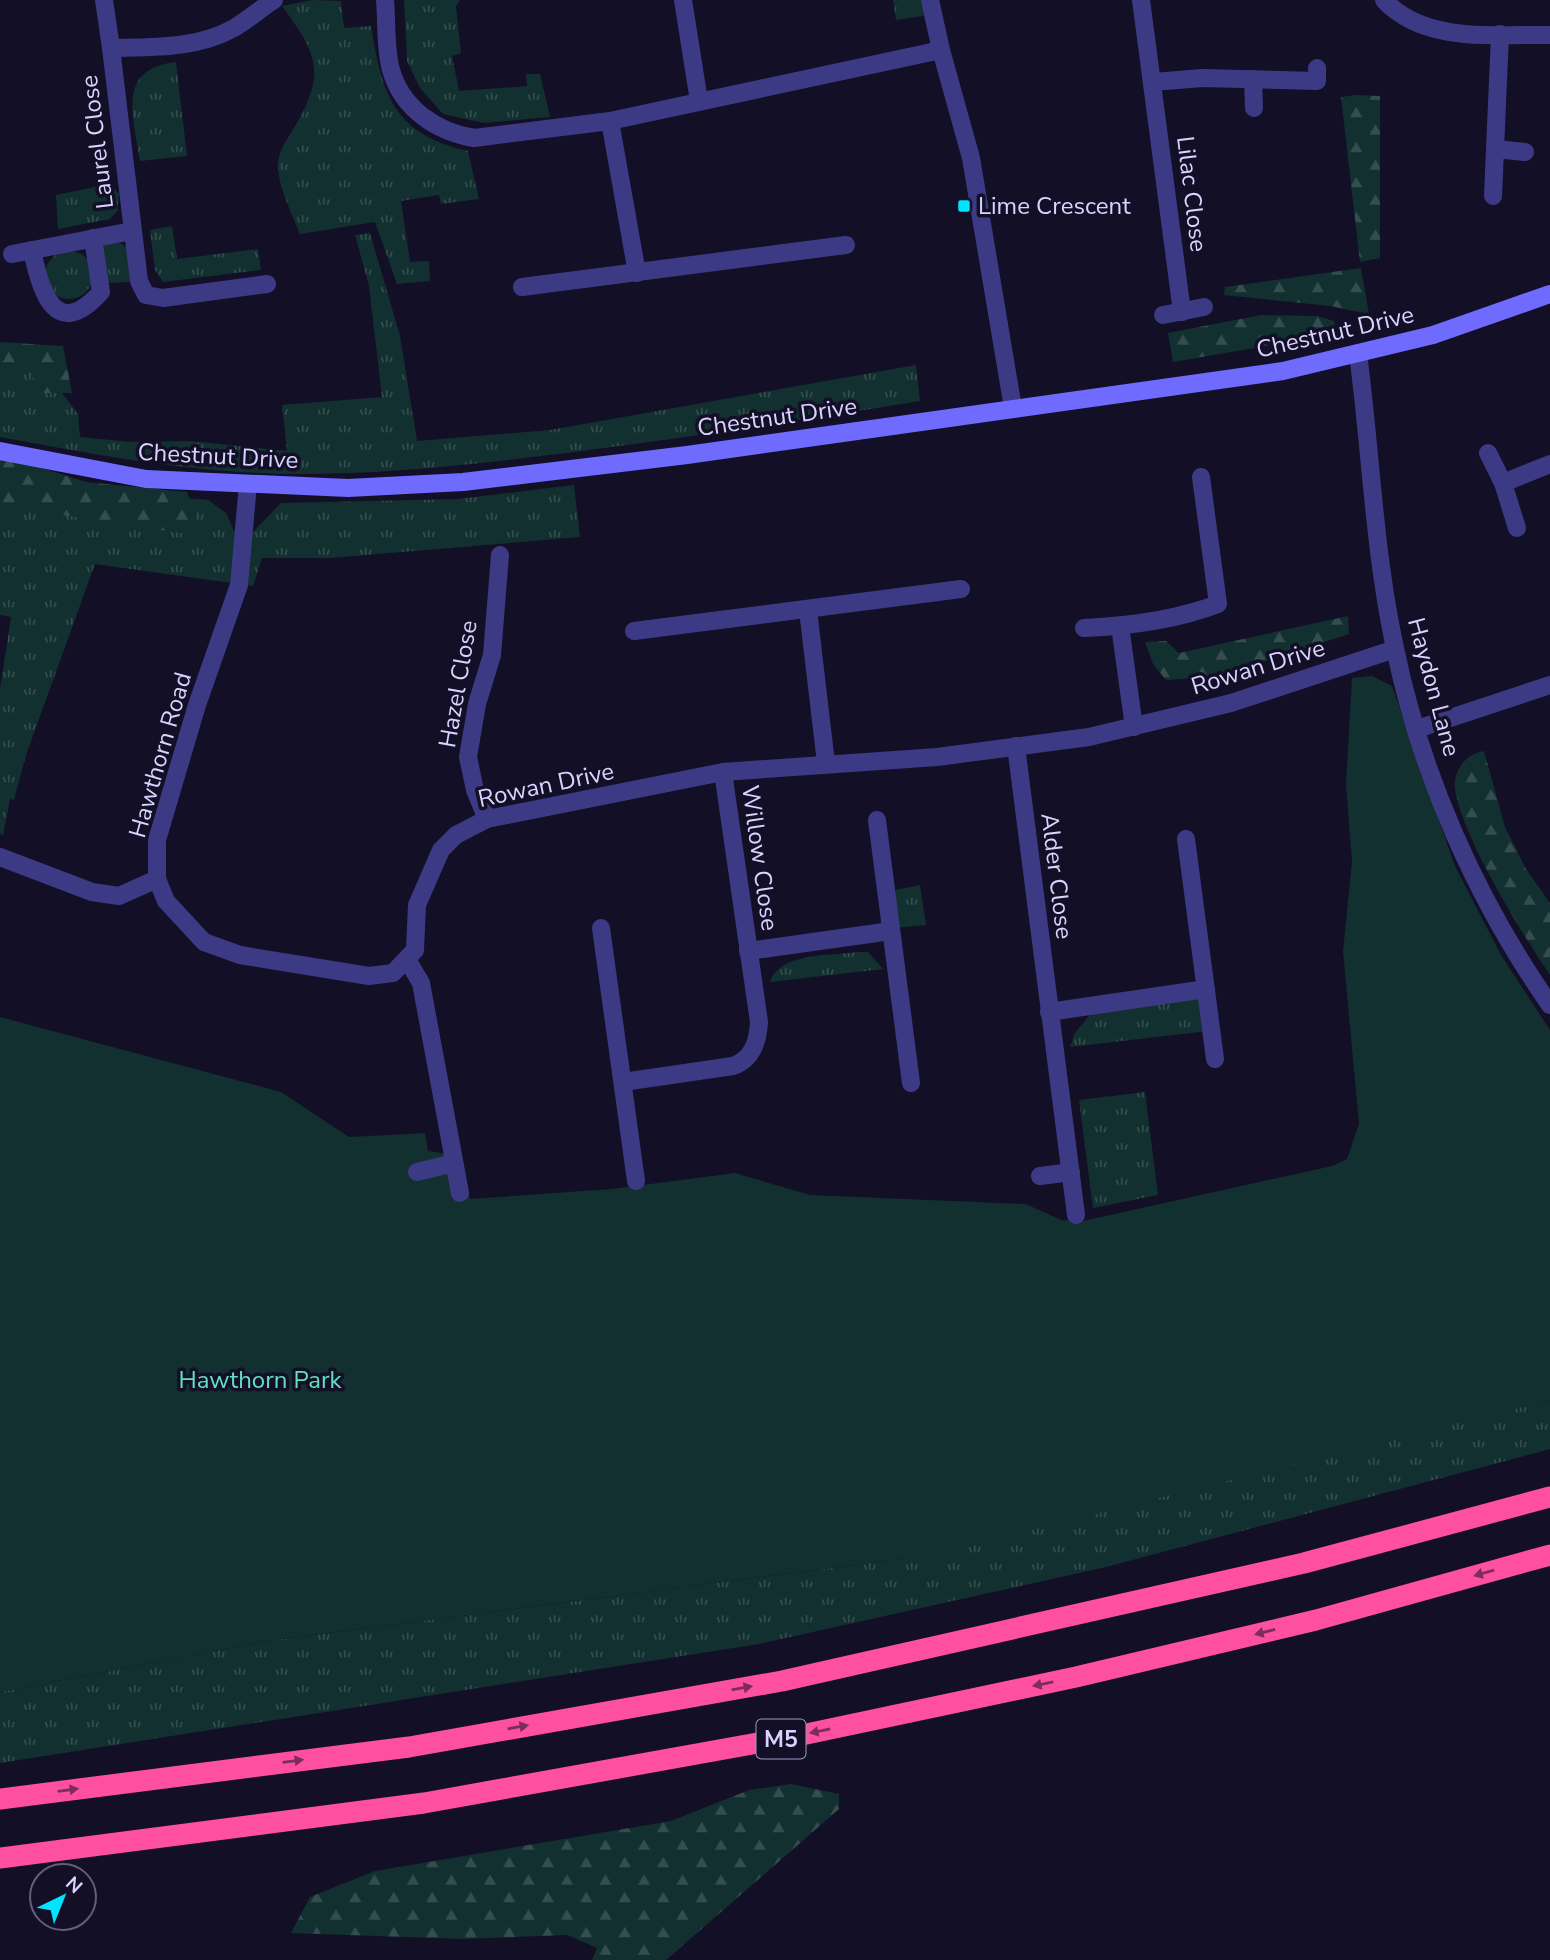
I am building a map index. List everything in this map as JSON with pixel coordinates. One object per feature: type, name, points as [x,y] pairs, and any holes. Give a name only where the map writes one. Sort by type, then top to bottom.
[{"type":"highway","name":"M5","points":[[0,1799],[409,1747],[782,1681],[1304,1563],[1550,1497]]},
{"type":"highway","name":"M5","points":[[0,1858],[424,1802],[797,1736],[1316,1620],[1550,1555]]},
{"type":"street","name":"Laurel Close","points":[[104,0],[139,281],[146,295],[163,298],[267,284]]},
{"type":"street","name":"Laurel Close","points":[[111,48],[165,46],[205,39],[234,28],[274,0]]},
{"type":"street","points":[[385,0],[391,71],[410,103],[432,124],[452,134],[474,138],[610,121],[784,86],[941,50]]},
{"type":"street","points":[[683,0],[699,101]]},
{"type":"street","points":[[930,0],[971,158],[1013,408]]},
{"type":"street","name":"Lilac Close","points":[[1141,0],[1182,312]]},
{"type":"street","points":[[1384,0],[1418,24],[1439,30],[1550,35]]},
{"type":"street","points":[[1493,196],[1500,34]]},
{"type":"street","points":[[1153,82],[1202,78],[1317,80],[1317,68]]},
{"type":"street","points":[[1253,79],[1254,108]]},
{"type":"street","points":[[610,121],[637,273]]},
{"type":"street","points":[[1495,149],[1525,152]]},
{"type":"street","name":"Laurel Close","points":[[12,254],[132,230]]},
{"type":"street","name":"Laurel Close","points":[[32,250],[43,296],[53,307],[72,313],[83,309],[101,292],[93,239]]},
{"type":"street","points":[[522,287],[846,245]]},
{"type":"street","name":"Chestnut Drive","points":[[0,452],[146,479],[348,488],[463,482],[687,455],[1283,371],[1433,334],[1550,294]]},
{"type":"street","points":[[1163,315],[1204,307]]},
{"type":"street","name":"Haydon Lane","points":[[1358,354],[1381,563],[1395,649],[1417,729],[1444,809],[1473,877],[1522,966],[1550,1005]]},
{"type":"street","points":[[1488,453],[1503,483],[1517,528]]},
{"type":"street","points":[[1503,483],[1550,464]]},
{"type":"street","points":[[1084,628],[1119,626],[1196,612],[1219,604],[1201,477]]},
{"type":"street","name":"Hawthorn Road","points":[[248,484],[239,585],[157,840],[157,879],[179,918],[204,942],[240,956],[369,975],[393,974],[408,961]]},
{"type":"street","name":"Hazel Close","points":[[488,819],[475,790],[468,757],[477,704],[492,655],[500,555]]},
{"type":"street","points":[[634,631],[961,589]]},
{"type":"street","points":[[808,610],[826,763]]},
{"type":"street","points":[[1119,626],[1135,727]]},
{"type":"street","name":"Rowan Drive","points":[[408,961],[415,950],[416,905],[441,850],[457,835],[488,819],[723,772],[937,757],[1135,727],[1231,703],[1395,649]]},
{"type":"street","points":[[1417,729],[1550,685]]},
{"type":"street","name":"Alder Close","points":[[1016,746],[1076,1215]]},
{"type":"street","name":"Willow Close","points":[[623,1083],[741,1063],[758,1042],[759,1022],[723,772]]},
{"type":"street","points":[[877,820],[911,1083]]},
{"type":"street","points":[[1186,839],[1215,1059]]},
{"type":"street","points":[[0,857],[92,892],[119,896],[157,879]]},
{"type":"street","points":[[601,928],[636,1181]]},
{"type":"street","name":"Willow Close","points":[[748,951],[891,931]]},
{"type":"street","points":[[408,961],[421,983],[460,1193]]},
{"type":"street","points":[[1049,1012],[1206,989]]},
{"type":"street","points":[[417,1172],[454,1163]]},
{"type":"street","points":[[1040,1176],[1071,1172]]},
{"type":"green space","points":[[313,0],[341,1],[344,28],[371,26],[380,72],[396,108],[407,122],[423,134],[443,144],[468,151],[479,199],[441,204],[439,195],[401,201],[410,262],[429,261],[430,281],[397,284],[375,222],[300,234],[290,210],[279,176],[278,162],[283,146],[311,92],[314,64],[303,37],[282,6]]},
{"type":"green space","points":[[404,0],[460,0],[456,6],[461,53],[452,56],[459,91],[527,86],[526,74],[540,74],[550,117],[484,123],[443,114],[420,88],[407,61]]},
{"type":"green space","points":[[893,0],[927,0],[929,15],[896,20]]},
{"type":"green space","points":[[176,62],[187,156],[140,161],[133,112],[136,85],[144,74],[157,66]]},
{"type":"green space","points":[[1380,96],[1380,258],[1360,262],[1341,97]]},
{"type":"green space","points":[[110,184],[119,194],[117,211],[110,219],[58,229],[56,195]]},
{"type":"green space","points":[[172,226],[177,259],[258,249],[261,270],[163,282],[155,270],[150,230]]},
{"type":"green space","points":[[370,233],[400,336],[417,441],[550,430],[916,365],[920,401],[574,452],[449,466],[325,474],[180,467],[0,437],[0,352],[43,351],[49,376],[78,414],[80,437],[132,442],[190,441],[287,451],[282,405],[382,397],[369,286],[355,235]]},
{"type":"green space","points":[[114,241],[128,251],[131,282],[108,283],[101,250],[104,244]]},
{"type":"green space","points":[[69,251],[86,258],[93,275],[86,292],[69,299],[52,292],[45,275],[52,258]]},
{"type":"green space","points":[[1361,268],[1369,314],[1330,306],[1224,295],[1225,287]]},
{"type":"green space","points":[[1261,315],[1317,316],[1334,321],[1337,334],[1173,362],[1168,333]]},
{"type":"green space","points":[[0,342],[63,346],[72,393],[42,393],[25,364],[0,363]]},
{"type":"green space","points":[[0,455],[86,482],[187,492],[197,524],[194,535],[29,510],[0,501]]},
{"type":"green space","points":[[0,459],[70,487],[208,500],[226,513],[234,531],[254,531],[281,503],[458,499],[574,485],[580,537],[330,558],[262,558],[253,586],[95,564],[26,755],[14,800],[10,799],[3,835],[0,834],[0,689],[11,617],[0,615]]},
{"type":"green space","points":[[1348,616],[1349,634],[1219,676],[1166,680],[1153,664],[1145,642],[1166,641],[1179,653]]},
{"type":"green space","name":"Hawthorn Park","points":[[1372,676],[1392,686],[1455,866],[1501,955],[1550,1030],[1550,1400],[959,1548],[900,1559],[266,1641],[0,1692],[0,1017],[281,1092],[349,1137],[425,1133],[428,1151],[462,1156],[470,1199],[612,1189],[735,1173],[810,1195],[1026,1204],[1061,1220],[1083,1221],[1332,1166],[1347,1159],[1359,1124],[1343,951],[1352,861],[1346,784],[1352,678]]},
{"type":"green space","points":[[1484,751],[1505,827],[1526,869],[1550,903],[1550,975],[1495,885],[1460,810],[1455,789],[1456,775],[1466,759]]},
{"type":"green space","points":[[920,885],[926,925],[894,928],[891,891]]},
{"type":"green space","points":[[868,952],[883,969],[770,982],[776,972],[795,960]]},
{"type":"green space","points":[[1204,993],[1208,1031],[1070,1047],[1075,1033],[1093,1011]]},
{"type":"green space","points":[[1145,1092],[1158,1195],[1093,1208],[1079,1100]]},
{"type":"green space","points":[[1550,1400],[1550,1449],[1106,1567],[759,1644],[0,1763],[0,1692],[266,1641],[900,1559]]},
{"type":"green space","points":[[791,1784],[839,1794],[839,1809],[666,1960],[592,1960],[597,1948],[567,1935],[463,1939],[291,1933],[310,1897],[375,1871],[671,1821],[749,1790]]},
{"type":"place","name":"Lime Crescent","points":[[964,206]]}]
